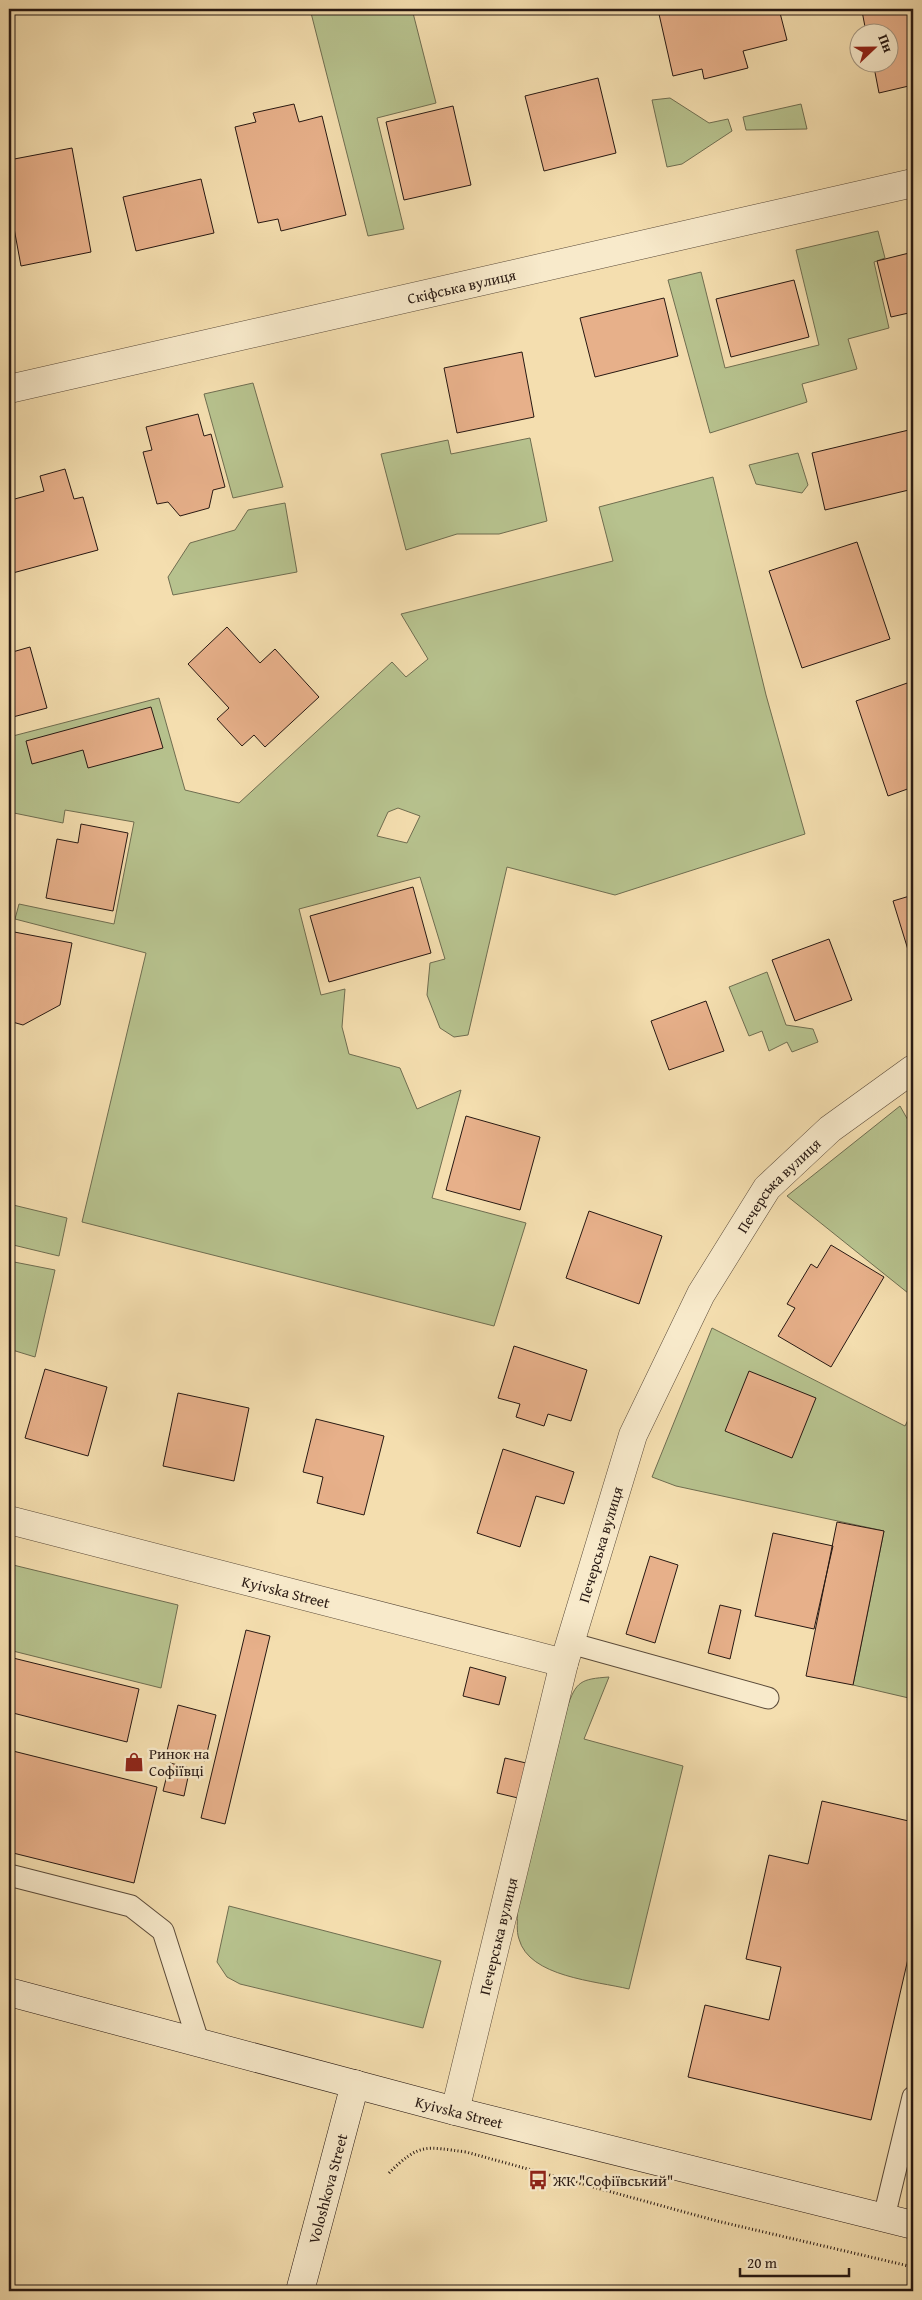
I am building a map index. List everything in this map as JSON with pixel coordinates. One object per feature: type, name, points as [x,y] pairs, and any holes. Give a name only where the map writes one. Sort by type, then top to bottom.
[{"type":"street","name":"Скіфська вулиця","points":[[9,389],[913,183]]},
{"type":"street","name":"Печерська вулиця","points":[[455,2111],[567,1653],[633,1435],[701,1294],[766,1188],[830,1129],[913,1068]]},
{"type":"street","name":"Kyivska Street","points":[[9,1520],[567,1653]]},
{"type":"street","name":"Kyivska Street","points":[[9,1992],[455,2111],[913,2225]]},
{"type":"street","name":"Voloshkova Street","points":[[300,2291],[355,2084]]},
{"type":"lane","points":[[567,1653],[768,1698]]},
{"type":"lane","points":[[9,1875],[131,1906],[163,1931],[199,2044]]},
{"type":"lane","points":[[884,2217],[913,2097]]},
{"type":"path","points":[[389,2173],[405,2157],[425,2148],[466,2152],[717,2220],[913,2267]]},
{"type":"green space","points":[[310,9],[412,9],[436,103],[377,118],[404,229],[368,236]]},
{"type":"green space","points":[[670,98],[709,123],[728,119],[732,131],[682,164],[667,167],[652,100]]},
{"type":"green space","points":[[801,104],[807,129],[746,130],[743,117]]},
{"type":"green space","points":[[878,231],[885,258],[874,262],[889,328],[848,339],[857,369],[802,384],[807,402],[710,433],[668,280],[701,272],[725,368],[819,345],[796,250]]},
{"type":"green space","points":[[253,383],[283,487],[233,498],[204,394]]},
{"type":"green space","points":[[530,438],[547,521],[499,534],[457,534],[406,550],[381,454],[448,440],[451,454]]},
{"type":"green space","points":[[798,453],[808,485],[802,493],[756,484],[749,465]]},
{"type":"green space","points":[[713,477],[766,695],[805,834],[615,895],[507,867],[468,1035],[454,1037],[440,1028],[427,995],[430,963],[445,959],[420,877],[299,909],[321,995],[345,989],[342,1027],[349,1054],[400,1068],[417,1109],[461,1090],[432,1198],[526,1223],[494,1326],[82,1222],[146,953],[15,919],[19,904],[114,924],[134,822],[65,810],[63,823],[9,812],[9,737],[159,698],[185,790],[239,803],[392,662],[406,677],[428,659],[401,614],[613,561],[599,507]],"holes":[[[398,808],[420,816],[407,843],[377,836],[388,812]]]},
{"type":"green space","points":[[285,503],[297,572],[173,595],[168,577],[190,543],[235,530],[248,510]]},
{"type":"green space","points":[[767,972],[786,1025],[813,1029],[818,1042],[792,1052],[787,1042],[769,1051],[762,1031],[749,1036],[729,987]]},
{"type":"green space","points":[[900,1106],[913,1129],[913,1297],[787,1196]]},
{"type":"green space","points":[[9,1204],[67,1218],[59,1256],[9,1244]]},
{"type":"green space","points":[[9,1261],[55,1270],[35,1357],[9,1349]]},
{"type":"green space","points":[[712,1328],[905,1426],[913,1410],[913,1699],[853,1685],[884,1531],[676,1486],[652,1477]]},
{"type":"green space","points":[[9,1564],[178,1605],[161,1688],[9,1650]]},
{"type":"green space","points":[[609,1677],[584,1739],[683,1766],[629,1989],[582,1980],[549,1969],[536,1962],[525,1952],[517,1929],[517,1912],[570,1699],[581,1683],[592,1679]]},
{"type":"green space","points":[[229,1906],[441,1961],[423,2028],[240,1984],[227,1977],[217,1962]]},
{"type":"building","points":[[682,9],[779,9],[787,40],[743,51],[748,68],[704,79],[702,69],[673,76],[659,14]]},
{"type":"building","points":[[874,9],[913,9],[913,85],[879,93],[875,72],[900,72],[900,22],[864,22],[862,11]]},
{"type":"building","points":[[598,78],[616,153],[544,171],[525,96]]},
{"type":"building","points":[[294,104],[299,122],[322,116],[346,215],[281,231],[278,219],[258,223],[235,127],[256,122],[253,113]]},
{"type":"building","points":[[453,106],[471,185],[404,200],[386,122]]},
{"type":"building","points":[[72,148],[91,252],[21,266],[9,201],[9,160]]},
{"type":"building","points":[[201,179],[214,233],[136,251],[123,197]]},
{"type":"building","points":[[913,252],[913,312],[891,317],[877,261]]},
{"type":"building","points":[[794,280],[809,337],[731,357],[716,299]]},
{"type":"building","points":[[664,298],[678,356],[595,377],[580,318]]},
{"type":"building","points":[[522,352],[534,417],[457,433],[444,368]]},
{"type":"building","points":[[198,414],[204,436],[211,434],[225,487],[213,490],[209,508],[180,516],[168,502],[157,504],[143,452],[152,450],[146,427]]},
{"type":"building","points":[[913,429],[913,489],[825,510],[812,453]]},
{"type":"building","points":[[65,469],[74,499],[83,497],[98,550],[9,574],[9,493],[11,500],[44,491],[40,476]]},
{"type":"building","points":[[857,542],[890,639],[802,668],[769,571]]},
{"type":"building","points":[[227,627],[260,663],[275,649],[319,697],[265,747],[254,735],[242,746],[217,719],[229,708],[188,664]]},
{"type":"building","points":[[30,647],[47,708],[9,718],[9,653]]},
{"type":"building","points":[[913,681],[913,787],[888,796],[856,701]]},
{"type":"building","points":[[151,707],[163,748],[88,768],[83,750],[32,764],[26,741]]},
{"type":"building","points":[[81,824],[128,833],[113,911],[46,898],[57,839],[78,843]]},
{"type":"building","points":[[413,887],[431,953],[329,982],[310,916]]},
{"type":"building","points":[[913,895],[913,966],[893,901]]},
{"type":"building","points":[[9,931],[72,943],[60,1005],[23,1025],[9,1021]]},
{"type":"building","points":[[829,939],[852,1000],[795,1021],[772,960]]},
{"type":"building","points":[[706,1001],[724,1051],[669,1070],[651,1021]]},
{"type":"building","points":[[466,1116],[540,1137],[520,1210],[446,1190]]},
{"type":"building","points":[[589,1211],[662,1236],[639,1304],[566,1278]]},
{"type":"building","points":[[831,1245],[884,1277],[831,1367],[778,1336],[795,1308],[787,1304],[811,1264],[817,1268]]},
{"type":"building","points":[[514,1346],[587,1370],[571,1421],[548,1414],[544,1426],[516,1417],[520,1404],[498,1398]]},
{"type":"building","points":[[45,1369],[107,1387],[88,1456],[25,1438]]},
{"type":"building","points":[[749,1371],[816,1398],[792,1458],[725,1431]]},
{"type":"building","points":[[178,1393],[249,1408],[234,1481],[163,1466]]},
{"type":"building","points":[[316,1419],[384,1436],[364,1515],[317,1503],[323,1477],[303,1472]]},
{"type":"building","points":[[503,1449],[574,1472],[564,1504],[536,1496],[520,1547],[477,1533]]},
{"type":"building","points":[[837,1522],[884,1531],[853,1685],[806,1676]]},
{"type":"building","points":[[773,1533],[833,1546],[814,1629],[755,1616]]},
{"type":"building","points":[[650,1556],[678,1565],[655,1643],[626,1634]]},
{"type":"building","points":[[720,1605],[741,1610],[730,1659],[708,1653]]},
{"type":"building","points":[[246,1630],[270,1636],[225,1824],[201,1818]]},
{"type":"building","points":[[9,1657],[139,1689],[127,1742],[9,1712]]},
{"type":"building","points":[[470,1667],[506,1677],[499,1705],[463,1696]]},
{"type":"building","points":[[178,1705],[216,1715],[205,1761],[167,1751]]},
{"type":"building","points":[[9,1750],[157,1787],[134,1883],[9,1852]]},
{"type":"building","points":[[505,1758],[526,1763],[518,1798],[497,1793]]},
{"type":"building","points":[[170,1763],[190,1768],[184,1796],[163,1791]]},
{"type":"building","points":[[822,1801],[913,1822],[913,1937],[871,2120],[688,2077],[705,2005],[769,2020],[781,1967],[746,1959],[769,1855],[808,1864]]},
{"type":"place","name":"Ринок на Софіївці","points":[[134,1762]]},
{"type":"place","name":"ЖК \"Софіївський\"","points":[[538,2180]]}]
